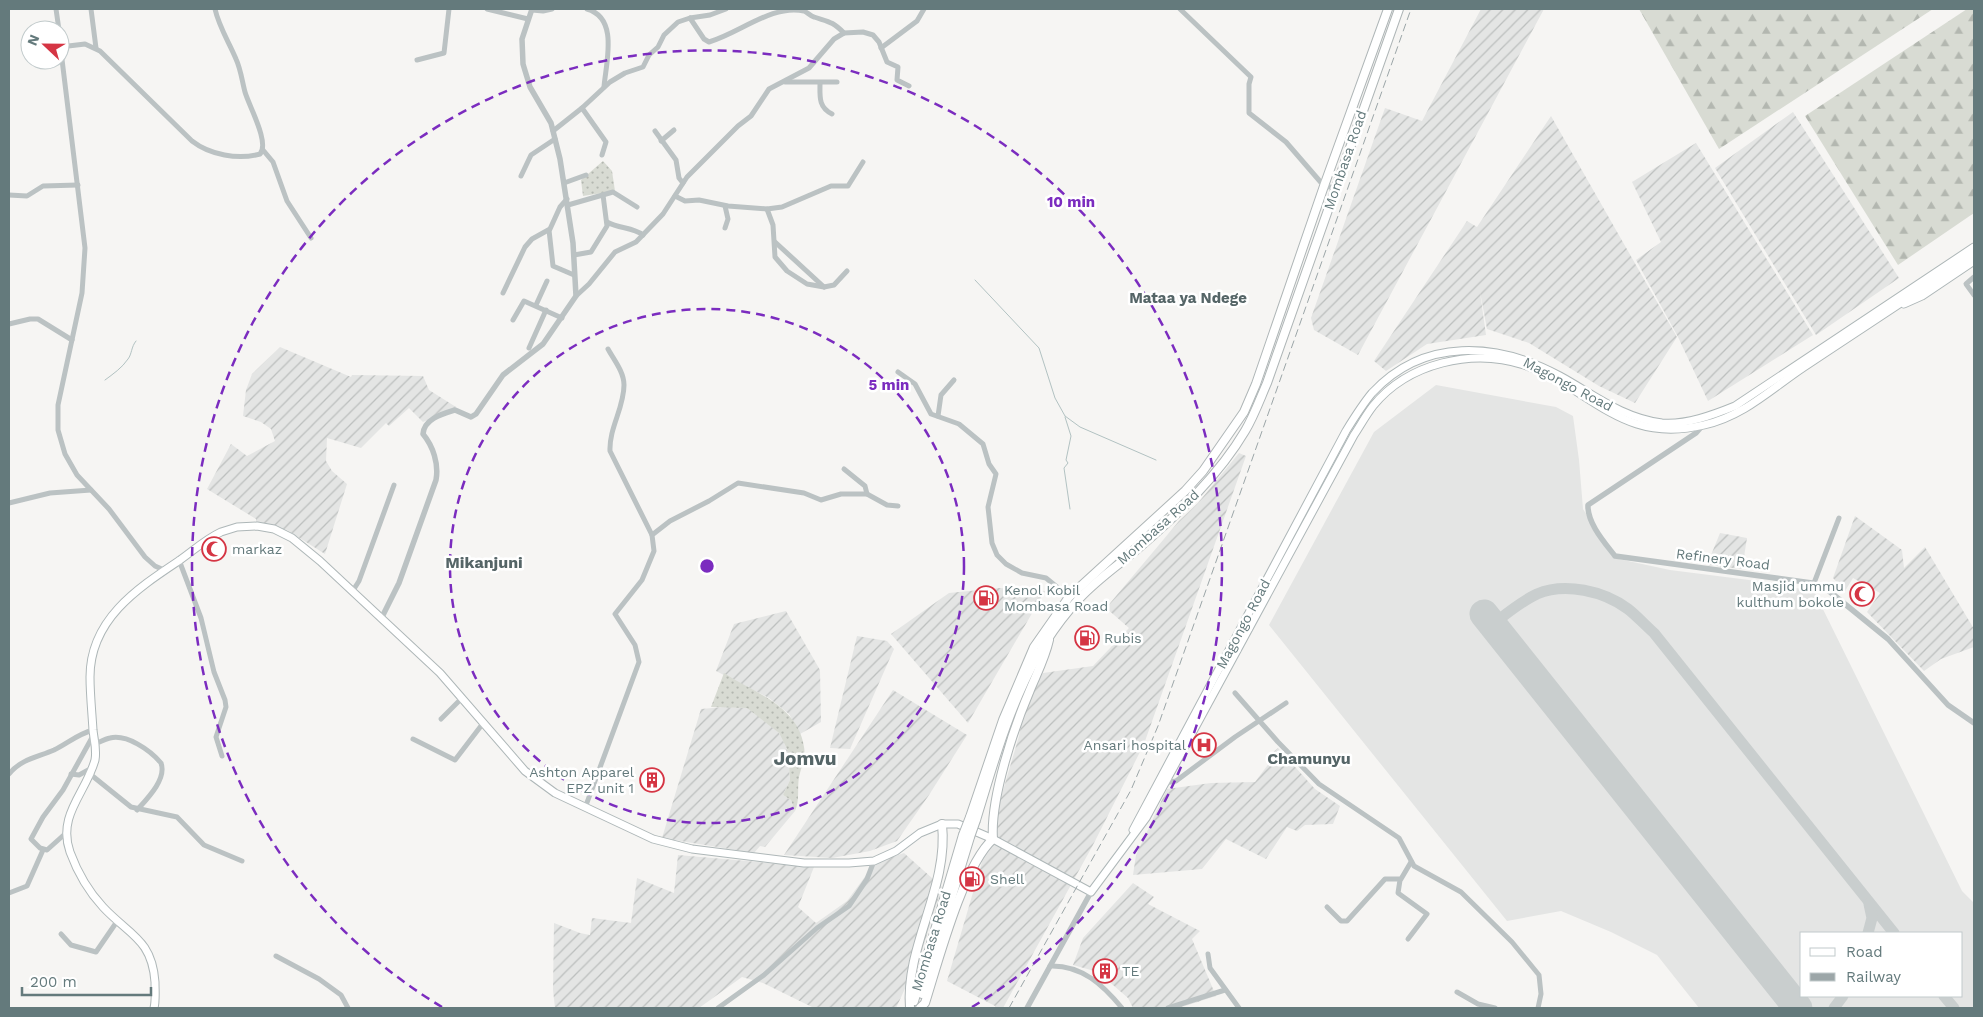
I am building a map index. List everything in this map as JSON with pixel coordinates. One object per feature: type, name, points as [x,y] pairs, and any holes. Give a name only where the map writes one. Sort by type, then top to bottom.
[{"type":"highway","name":"Mombasa Road","points":[[995,751],[1015,690],[1034,646],[1068,597],[1185,490],[1207,466],[1244,412],[1267,354],[1324,186],[1388,9]]},
{"type":"highway","name":"Mombasa Road","points":[[914,1008],[914,997],[963,835],[1027,675],[1051,635],[1079,600],[1193,497],[1245,431],[1267,383],[1399,9]]},
{"type":"highway","points":[[942,824],[943,838],[935,890],[916,954],[914,1008],[925,1003],[969,875],[985,847],[993,839],[992,827],[1002,769],[1030,690],[1043,663],[1051,635]]},
{"type":"main road","name":"Magongo Road","points":[[1122,850],[1346,431],[1372,393],[1398,372],[1425,358],[1440,353],[1469,350],[1492,352],[1521,358],[1560,377],[1603,403],[1630,415],[1663,423],[1691,420],[1714,414],[1750,396],[1974,247]]},
{"type":"main road","name":"Magongo Road","points":[[1091,892],[1146,818],[1354,435],[1373,406],[1412,376],[1455,359],[1500,359],[1525,366],[1557,382],[1600,408],[1638,426],[1668,430],[1704,425],[1737,414],[1755,403],[1794,374],[1974,254]]},
{"type":"main road","points":[[1896,306],[1922,296],[1974,261]]},
{"type":"main road","points":[[1346,431],[1354,435]]},
{"type":"main road","points":[[154,1008],[155,984],[150,955],[91,891],[72,858],[66,833],[69,813],[91,771],[96,756],[90,675],[94,650],[101,632],[125,600],[215,535],[229,529],[244,526],[265,527],[292,538],[437,669],[525,771],[556,793],[653,839],[679,847],[804,863],[840,864],[874,861],[896,851],[920,832],[942,824],[958,824],[993,839],[1091,892]]},
{"type":"street","points":[[91,9],[96,48]]},
{"type":"street","points":[[215,9],[222,31],[239,65],[245,93],[260,132],[263,150],[273,162],[287,200],[311,238]]},
{"type":"street","points":[[417,60],[444,53],[449,9]]},
{"type":"street","points":[[487,9],[528,19]]},
{"type":"street","points":[[552,9],[543,11],[532,9],[522,39],[523,64],[530,87],[548,116],[555,139],[568,202],[576,296]]},
{"type":"street","points":[[586,9],[600,16],[609,38],[604,87]]},
{"type":"street","points":[[553,131],[582,108],[604,87],[625,73],[643,67],[649,54],[658,47],[666,34],[678,22],[710,15],[726,9]]},
{"type":"street","points":[[881,48],[917,22],[924,9]]},
{"type":"street","points":[[1180,9],[1251,77],[1249,84],[1249,113],[1286,142],[1324,186],[1336,188]]},
{"type":"street","points":[[690,18],[704,39],[709,42],[731,34],[768,15],[780,12],[804,11],[813,17],[830,21],[844,33]]},
{"type":"street","points":[[382,619],[399,583],[436,480],[437,466],[428,438],[423,434],[425,426],[430,420],[455,410],[473,417],[503,375],[537,351],[576,296],[589,284],[616,252],[636,242],[644,235],[663,214],[683,183],[738,126],[752,116],[768,89],[785,82],[809,68],[834,39],[844,33],[868,33],[876,38],[887,62],[898,67],[897,80],[909,86]]},
{"type":"street","points":[[70,46],[82,44],[96,48],[202,148],[222,154],[248,156],[260,154],[263,150]]},
{"type":"street","points":[[63,70],[85,248],[82,293],[58,405],[58,430],[71,467],[117,519],[145,557],[155,566],[164,570]]},
{"type":"street","points":[[785,82],[836,82]]},
{"type":"street","points":[[820,83],[821,103],[825,110],[832,114]]},
{"type":"street","points":[[582,108],[606,142],[602,155]]},
{"type":"street","points":[[661,141],[674,130]]},
{"type":"street","points":[[655,131],[676,160],[683,183]]},
{"type":"street","points":[[521,176],[530,155],[555,139]]},
{"type":"street","points":[[675,196],[685,201],[706,201],[725,206],[767,209],[782,207],[835,185],[848,186],[863,162]]},
{"type":"street","points":[[564,183],[586,175]]},
{"type":"street","points":[[9,195],[27,196],[43,186],[78,185]]},
{"type":"street","points":[[574,275],[553,266],[549,230],[562,204],[614,193],[637,207]]},
{"type":"street","points":[[574,255],[592,252],[604,232],[607,222],[603,195]]},
{"type":"street","points":[[725,206],[728,219],[725,228]]},
{"type":"street","points":[[767,209],[773,225],[775,257],[787,271],[807,284],[824,287],[834,285],[847,271]]},
{"type":"street","points":[[607,222],[620,229],[635,229],[644,235]]},
{"type":"street","points":[[503,293],[525,247],[532,239],[549,230]]},
{"type":"street","points":[[775,242],[824,287]]},
{"type":"street","points":[[1974,277],[1966,284],[1974,295]]},
{"type":"street","points":[[536,305],[547,281]]},
{"type":"street","points":[[513,320],[522,301],[536,305],[562,318]]},
{"type":"street","points":[[529,348],[546,310]]},
{"type":"street","points":[[9,324],[30,318],[38,319],[72,340]]},
{"type":"street","points":[[585,808],[639,662],[634,645],[615,614],[642,580],[654,551],[652,535],[610,451],[610,436],[624,384],[617,365],[608,349]]},
{"type":"street","points":[[898,372],[912,380],[929,412],[959,424],[983,444],[989,464],[996,477],[988,507],[992,542],[997,555],[1006,564],[1022,573],[1046,578],[1068,597]]},
{"type":"street","points":[[938,416],[940,398],[954,380]]},
{"type":"street","name":"Refinery Road","points":[[1704,425],[1696,433],[1589,504],[1588,511],[1598,532],[1618,558],[1814,583],[1827,589],[1883,634],[1948,704],[1974,723]]},
{"type":"street","points":[[844,469],[865,486],[867,494]]},
{"type":"street","points":[[652,535],[670,520],[709,501],[738,483],[804,493],[821,500],[842,494],[867,494],[887,505],[898,506]]},
{"type":"street","points":[[352,592],[359,581],[394,485]]},
{"type":"street","points":[[9,504],[50,493],[91,490]]},
{"type":"street","points":[[1814,583],[1839,518]]},
{"type":"street","points":[[179,560],[201,618],[214,672],[225,700],[226,707],[216,737],[222,756]]},
{"type":"street","points":[[1235,693],[1319,784],[1401,839],[1411,862],[1418,869],[1460,892],[1496,926],[1536,970],[1541,990],[1538,1008]]},
{"type":"street","points":[[441,720],[462,698]]},
{"type":"street","points":[[1164,783],[1176,781],[1259,720],[1286,704]]},
{"type":"street","points":[[413,739],[454,760],[484,722]]},
{"type":"street","points":[[9,774],[23,762],[53,750],[78,735],[93,732]]},
{"type":"street","points":[[43,850],[32,841],[32,835],[72,774],[93,732]]},
{"type":"street","points":[[95,744],[114,737],[129,740],[137,743],[161,762],[162,771],[156,786],[137,810]]},
{"type":"street","points":[[72,774],[79,775],[91,771],[103,786],[137,810],[177,817],[204,845],[242,860]]},
{"type":"street","points":[[43,850],[48,849],[66,833]]},
{"type":"street","points":[[9,893],[27,886],[43,850]]},
{"type":"street","points":[[718,1008],[764,975],[817,928],[848,906],[868,878],[874,861]]},
{"type":"street","points":[[1408,939],[1427,914],[1398,893],[1400,880],[1411,862]]},
{"type":"street","points":[[1327,907],[1345,922],[1385,880],[1400,880]]},
{"type":"street","name":"Magongo Road","points":[[1027,1008],[1091,892]]},
{"type":"street","points":[[60,934],[71,945],[96,952],[118,920]]},
{"type":"street","points":[[1208,954],[1210,968],[1239,1008]]},
{"type":"street","points":[[276,956],[319,978],[341,994],[348,1008]]},
{"type":"street","points":[[1050,966],[1078,971],[1091,977],[1122,1008]]},
{"type":"street","points":[[1168,1008],[1225,990]]},
{"type":"street","points":[[1457,992],[1471,1001],[1495,1008]]},
{"type":"shaded area","points":[[1481,9],[1544,9],[1358,355],[1314,330],[1311,318],[1385,108],[1422,121]]},
{"type":"shaded area","points":[[1793,112],[1899,278],[1816,335],[1715,168]]},
{"type":"shaded area","points":[[1551,116],[1677,337],[1635,403],[1599,386],[1529,343],[1487,329],[1480,292],[1486,335],[1427,344],[1386,371],[1374,361],[1467,221],[1477,227]]},
{"type":"shaded area","points":[[1696,143],[1813,335],[1708,401],[1678,337],[1636,260],[1661,242],[1632,182]]},
{"type":"shaded area","points":[[280,347],[351,377],[352,375],[423,376],[429,390],[456,407],[423,422],[409,408],[389,426],[386,423],[361,448],[327,438],[326,461],[332,471],[347,484],[325,554],[287,530],[256,523],[256,519],[207,489],[231,444],[247,456],[275,441],[271,429],[261,422],[243,416],[246,390],[252,374]]},
{"type":"shaded area","points":[[1436,385],[1556,407],[1573,416],[1583,509],[1614,558],[1670,570],[1749,580],[1814,591],[1962,891],[1974,903],[1974,1008],[1699,1008],[1657,955],[1611,932],[1561,911],[1507,921],[1269,625],[1374,432]]},
{"type":"shaded area","points":[[1239,453],[1246,456],[1144,744],[1093,845],[1003,1008],[995,1008],[995,1006],[947,981],[1019,736],[1026,699],[1043,673],[1093,666],[1129,628],[1106,608]]},
{"type":"shaded area","points":[[1855,516],[1902,550],[1904,568],[1925,547],[1974,629],[1974,647],[1941,659],[1924,671],[1867,612],[1880,593],[1853,578],[1845,591],[1833,578]]},
{"type":"shaded area","points":[[1720,533],[1747,538],[1742,569],[1707,565]]},
{"type":"shaded area","points":[[999,588],[1045,591],[968,723],[891,634],[949,593]]},
{"type":"shaded area","points":[[786,611],[820,670],[821,722],[800,734],[789,714],[769,698],[716,671],[734,624]]},
{"type":"shaded area","points":[[857,636],[887,641],[894,649],[850,749],[830,748]]},
{"type":"shaded area","points":[[893,690],[967,735],[929,795],[897,841],[870,851],[832,858],[784,855]]},
{"type":"shaded area","points":[[747,708],[756,713],[779,733],[788,751],[790,780],[783,795],[791,800],[795,811],[765,847],[760,846],[754,853],[662,838],[701,709]]},
{"type":"shaded area","points":[[1278,748],[1315,789],[1340,806],[1333,824],[1305,825],[1297,831],[1287,827],[1266,859],[1226,839],[1202,869],[1133,875],[1136,855],[1167,789],[1211,783],[1255,782],[1270,762],[1270,755]]},
{"type":"shaded area","points":[[904,853],[942,887],[921,954],[896,1008],[814,1008],[763,983],[742,977],[699,1008],[555,1008],[553,990],[554,923],[590,935],[592,918],[631,923],[637,878],[674,893],[678,855],[814,867],[798,907],[816,923],[847,901],[875,863]]},
{"type":"shaded area","points":[[1133,883],[1154,897],[1148,904],[1200,931],[1192,939],[1216,996],[1179,1008],[1133,1008],[1128,998],[1098,972],[1073,965],[1083,938]]},
{"type":"green space","points":[[1639,9],[1933,9],[1719,149]]},
{"type":"green space","points":[[1967,9],[1974,9],[1974,213],[1898,265],[1805,116]]},
{"type":"green space","points":[[603,161],[612,171],[615,191],[583,196],[581,180]]},
{"type":"green space","points":[[724,673],[761,694],[784,710],[800,733],[804,754],[795,811],[791,800],[783,795],[790,780],[788,751],[779,733],[747,708],[711,707]]},
{"type":"waterway","points":[[975,280],[1039,348],[1055,398],[1065,416],[1080,427],[1156,460]]},
{"type":"waterway","points":[[105,380],[126,362],[136,341]]},
{"type":"waterway","points":[[1065,417],[1071,436],[1066,460],[1068,463],[1064,468],[1070,509]]},
{"type":"taxiway","points":[[1492,625],[1513,608],[1531,597],[1548,590],[1584,590],[1608,597],[1628,609],[1654,633],[1893,932]]},
{"type":"taxiway","points":[[1868,932],[1872,918],[1869,904]]},
{"type":"taxiway","points":[[1834,1008],[1842,997]]},
{"type":"taxiway","points":[[1945,997],[1954,1008]]},
{"type":"runway","points":[[1484,614],[1798,1008]]},
{"type":"railway","points":[[1009,1008],[1131,790],[1158,726],[1411,9]]},
{"type":"place","name":"markaz","points":[[214,549]]},
{"type":"place","name":"Masjid ummu kulthum bokole","points":[[1862,594]]},
{"type":"place","name":"Kenol Kobil Mombasa Road","points":[[986,598]]},
{"type":"place","name":"Rubis","points":[[1087,638]]},
{"type":"place","name":"Ansari hospital","points":[[1204,745]]},
{"type":"place","name":"Ashton Apparel EPZ unit 1","points":[[652,780]]},
{"type":"place","name":"Shell","points":[[972,879]]},
{"type":"place","name":"TE","points":[[1105,971]]},
{"type":"district","name":"Mataa ya Ndege","points":[[1188,298]]},
{"type":"district","name":"Mikanjuni","points":[[484,562]]},
{"type":"district","name":"Jomvu","points":[[805,758]]},
{"type":"district","name":"Chamunyu","points":[[1309,758]]}]
